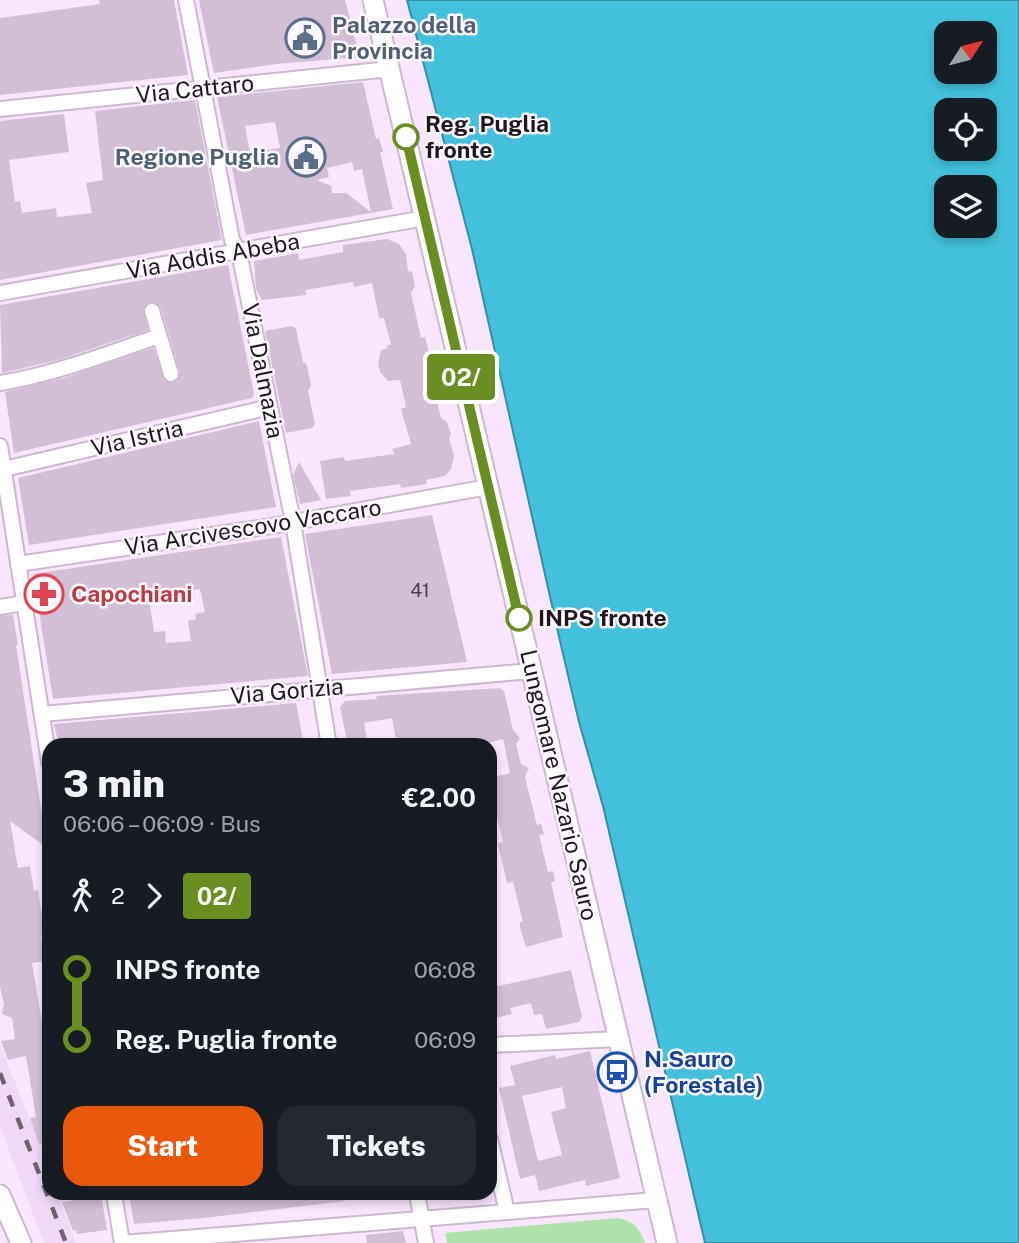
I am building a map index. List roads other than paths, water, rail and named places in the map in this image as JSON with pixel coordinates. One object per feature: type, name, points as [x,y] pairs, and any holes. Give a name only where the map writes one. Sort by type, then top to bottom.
[{"type":"main road","name":"Lungomare Nazario Sauro","points":[[373,0],[667,1243]]},
{"type":"main road","points":[[0,1195],[21,1243]]},
{"type":"street","name":"Via Dalmazia","points":[[186,0],[232,240],[239,251],[293,522],[328,738]]},
{"type":"street","name":"Via Cattaro","points":[[0,109],[390,69]]},
{"type":"street","name":"Via Addis Abeba","points":[[0,293],[425,218]]},
{"type":"street","points":[[152,311],[171,374]]},
{"type":"street","points":[[0,383],[23,380],[159,336]]},
{"type":"street","name":"Via Istria","points":[[4,469],[270,407]]},
{"type":"street","points":[[0,446],[4,469],[6,527],[18,564],[46,738]]},
{"type":"street","name":"Via Arcivescovo Vaccaro","points":[[18,564],[293,522],[488,488]]},
{"type":"street","points":[[0,607],[24,603]]},
{"type":"street","name":"Via Gorizia","points":[[42,714],[531,670]]},
{"type":"street","points":[[497,1045],[619,1038]]},
{"type":"street","points":[[497,1169],[507,1212]]},
{"type":"street","points":[[115,1200],[122,1243],[656,1200]]},
{"type":"street","points":[[418,1200],[426,1243]]},
{"type":"water","points":[[407,0],[1019,0],[1019,1243],[705,1243],[603,806],[560,641],[472,249]]},
{"type":"railway","points":[[0,1073],[42,1181]]},
{"type":"railway","points":[[49,1200],[66,1243]]},
{"type":"place","name":"Palazzo della Provincia","points":[[305,38]]},
{"type":"place","name":"Reg. Puglia fronte","points":[[406,137]]},
{"type":"place","name":"Regione Puglia","points":[[306,157]]},
{"type":"place","name":"Capochiani","points":[[44,594]]},
{"type":"place","name":"INPS fronte","points":[[519,618]]},
{"type":"place","name":"N.Sauro (Forestale)","points":[[617,1072]]}]
